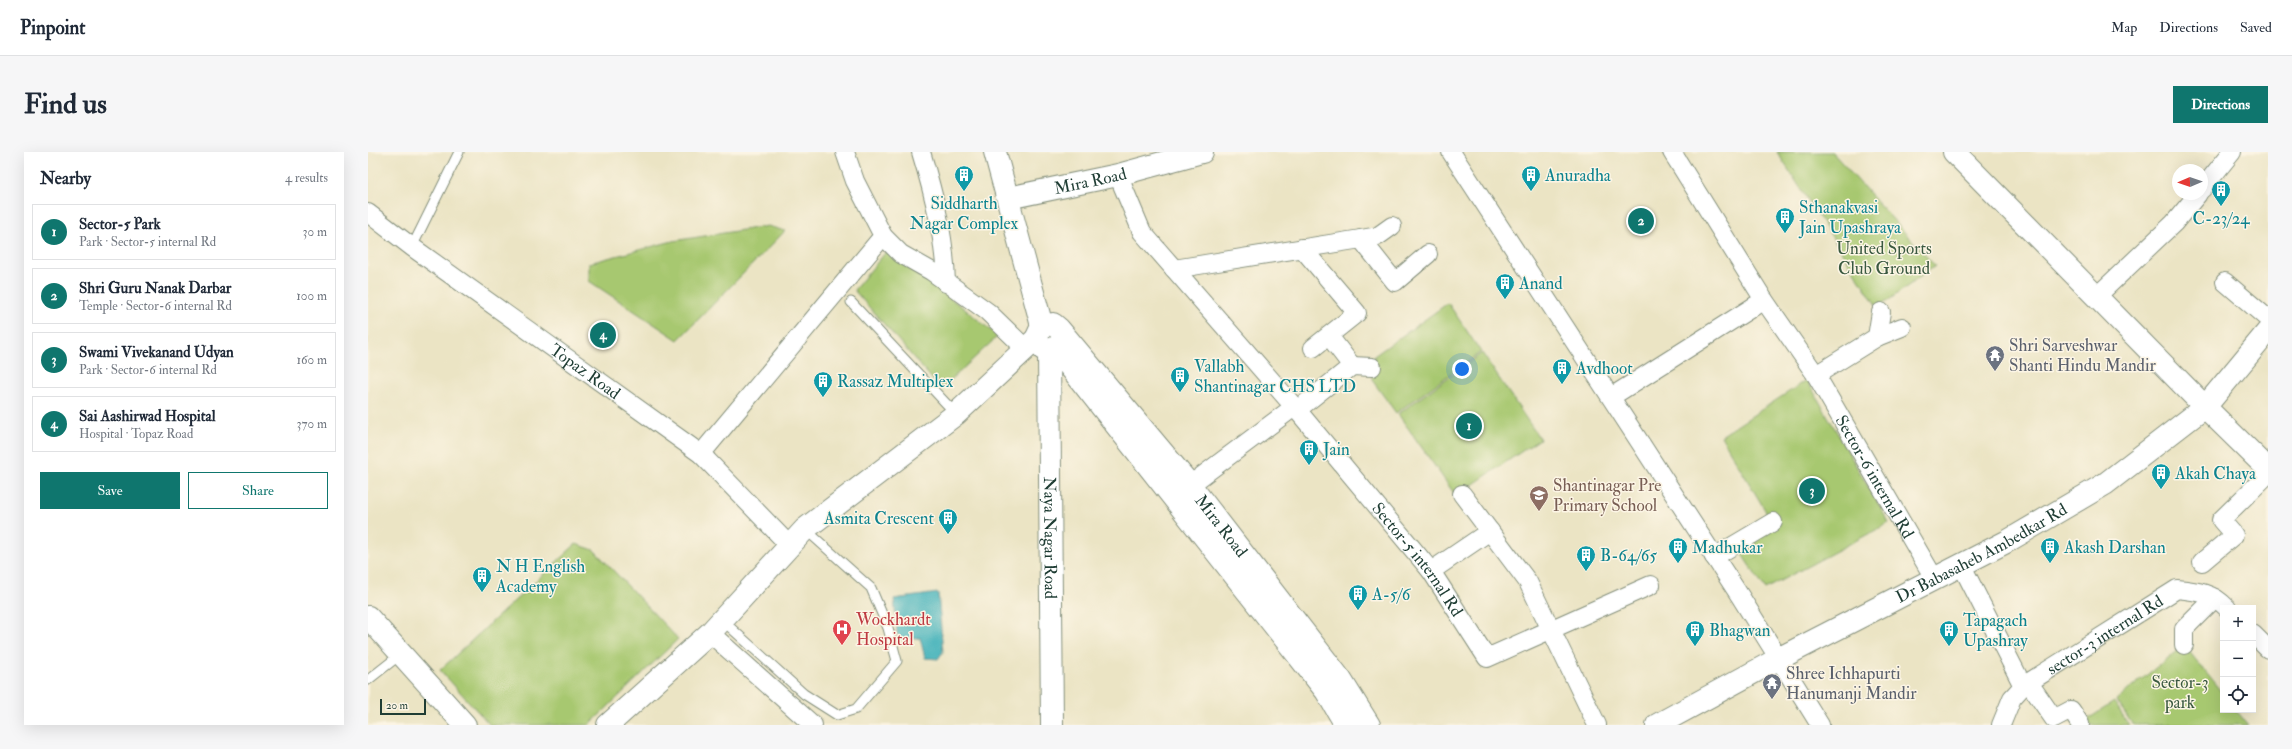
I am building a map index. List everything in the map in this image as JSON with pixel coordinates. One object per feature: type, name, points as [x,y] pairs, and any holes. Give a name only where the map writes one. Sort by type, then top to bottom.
[{"type":"street","points":[[608,725],[716,626],[805,529],[956,414],[1046,339],[988,312],[946,282],[901,254],[883,236],[855,181],[844,152]]},
{"type":"street","points":[[921,152],[936,201],[946,264],[946,282]]},
{"type":"street","name":"Mira Road","points":[[995,152],[1015,196]]},
{"type":"street","name":"Mira Road","points":[[1011,152],[1015,196],[1046,339],[1326,691],[1346,725]]},
{"type":"street","name":"Mira Road","points":[[1015,196],[1118,175],[1202,152]]},
{"type":"street","points":[[1451,152],[1780,658],[1820,725]]},
{"type":"street","name":"Sector-6 internal Rd","points":[[1672,152],[1764,300],[1816,374],[1934,578]]},
{"type":"street","points":[[1954,152],[2268,469]]},
{"type":"street","points":[[2208,182],[2232,152]]},
{"type":"street","name":"Sector-5 internal Rd","points":[[1118,175],[1142,232],[1296,409],[1432,571],[1487,658],[1651,585]]},
{"type":"street","points":[[2097,296],[2174,224],[2193,200]]},
{"type":"street","name":"Topaz Road","points":[[368,212],[412,247],[701,454],[789,545]]},
{"type":"street","points":[[1174,269],[1378,236],[1392,226]]},
{"type":"street","points":[[701,454],[883,236]]},
{"type":"street","points":[[1361,239],[1395,282],[1428,254]]},
{"type":"street","points":[[1302,248],[1357,313],[1313,348]]},
{"type":"street","points":[[2225,282],[2268,319]]},
{"type":"street","points":[[1611,397],[1764,300]]},
{"type":"street","points":[[1876,337],[1881,312]]},
{"type":"street","points":[[1816,374],[1876,337],[1902,327]]},
{"type":"street","name":"Dr Babasaheb Ambedkar Rd","points":[[1657,725],[1780,658],[2006,542],[2105,484],[2205,407],[2268,331]]},
{"type":"street","points":[[1329,336],[1352,366]]},
{"type":"street","name":"Mira Road","points":[[1046,339],[1190,485],[1341,680],[1369,725]]},
{"type":"street","name":"Naya Nagar Road","points":[[1046,339],[1052,725]]},
{"type":"street","points":[[1190,485],[1296,409],[1352,366],[1372,367]]},
{"type":"street","points":[[2202,562],[2234,535],[2221,520],[2268,474]]},
{"type":"street","points":[[1462,494],[1528,582],[1597,725]]},
{"type":"street","points":[[1714,557],[1773,522]]},
{"type":"street","points":[[1432,571],[1490,531]]},
{"type":"street","points":[[1962,564],[2026,684],[2054,719],[2071,710],[2080,724]]},
{"type":"street","name":"sector-3 internal Rd","points":[[2001,725],[2012,698],[2026,684],[2177,589],[2204,592],[2221,603]]},
{"type":"street","points":[[2184,645],[2184,629],[2221,603]]},
{"type":"street","points":[[368,617],[465,725]]},
{"type":"street","points":[[716,626],[813,725]]},
{"type":"street","points":[[2256,637],[2268,650]]},
{"type":"lane","points":[[412,247],[459,152]]},
{"type":"lane","points":[[851,302],[956,414]]},
{"type":"lane","points":[[716,626],[804,694],[837,715],[856,709],[897,661],[888,628],[871,588],[805,529]]},
{"type":"lane","points":[[368,680],[401,654]]},
{"type":"green space","name":"United Sports Club Ground","points":[[1777,152],[1832,152],[1935,266],[1878,308]]},
{"type":"green space","points":[[768,226],[785,231],[678,340],[589,281],[589,263],[673,241]]},
{"type":"green space","points":[[886,252],[961,306],[998,336],[941,389],[854,290]]},
{"type":"green space","points":[[1448,303],[1481,352],[1396,413],[1372,380],[1374,356]]},
{"type":"green space","points":[[1482,353],[1540,439],[1456,496],[1398,414]]},
{"type":"green space","points":[[1807,380],[1889,523],[1765,589],[1737,547],[1774,525],[1721,436]]},
{"type":"green space","points":[[576,544],[594,550],[678,639],[589,725],[490,725],[440,670]]},
{"type":"green space","name":"Sector-3 park","points":[[2184,645],[2220,690],[2220,713],[2238,713],[2248,725],[2133,725],[2116,700]]},
{"type":"green space","points":[[2114,702],[2129,725],[2079,725]]},
{"type":"water","points":[[938,593],[943,652],[938,659],[925,658],[920,638],[902,639],[897,634],[894,599]]},
{"type":"place","name":"Siddharth Nagar Complex","points":[[964,192]]},
{"type":"place","name":"Anuradha","points":[[1531,192]]},
{"type":"place","name":"C-23/24","points":[[2221,207]]},
{"type":"place","name":"Shri Guru Nanak Darbar","points":[[1641,221]]},
{"type":"place","name":"Sthanakvasi Jain Upashraya","points":[[1785,234]]},
{"type":"place","name":"Anand","points":[[1505,300]]},
{"type":"place","name":"Sai Aashirwad Hospital","points":[[603,335]]},
{"type":"place","name":"Shri Sarveshwar Shanti Hindu Mandir","points":[[1995,372]]},
{"type":"place","name":"Avdhoot","points":[[1562,385]]},
{"type":"place","name":"Vallabh Shantinagar CHS LTD","points":[[1180,393]]},
{"type":"place","name":"Rassaz Multiplex","points":[[823,398]]},
{"type":"place","name":"Sector-5 Park","points":[[1469,426]]},
{"type":"place","name":"Jain","points":[[1309,466]]},
{"type":"place","name":"Akah Chaya","points":[[2161,490]]},
{"type":"place","name":"Swami Vivekanand Udyan","points":[[1812,491]]},
{"type":"place","name":"Shantinagar Pre Primary School","points":[[1539,512]]},
{"type":"place","name":"Asmita Crescent","points":[[948,535]]},
{"type":"place","name":"Madhukar","points":[[1678,564]]},
{"type":"place","name":"Akash Darshan","points":[[2050,564]]},
{"type":"place","name":"B-64/65","points":[[1586,572]]},
{"type":"place","name":"N H English Academy","points":[[482,593]]},
{"type":"place","name":"A-5/6","points":[[1358,611]]},
{"type":"place","name":"Wockhardt Hospital","points":[[842,646]]},
{"type":"place","name":"Bhagwan","points":[[1695,647]]},
{"type":"place","name":"Tapagach Upashray","points":[[1949,647]]},
{"type":"place","name":"Shree Ichhapurti Hanumanji Mandir","points":[[1772,700]]}]
